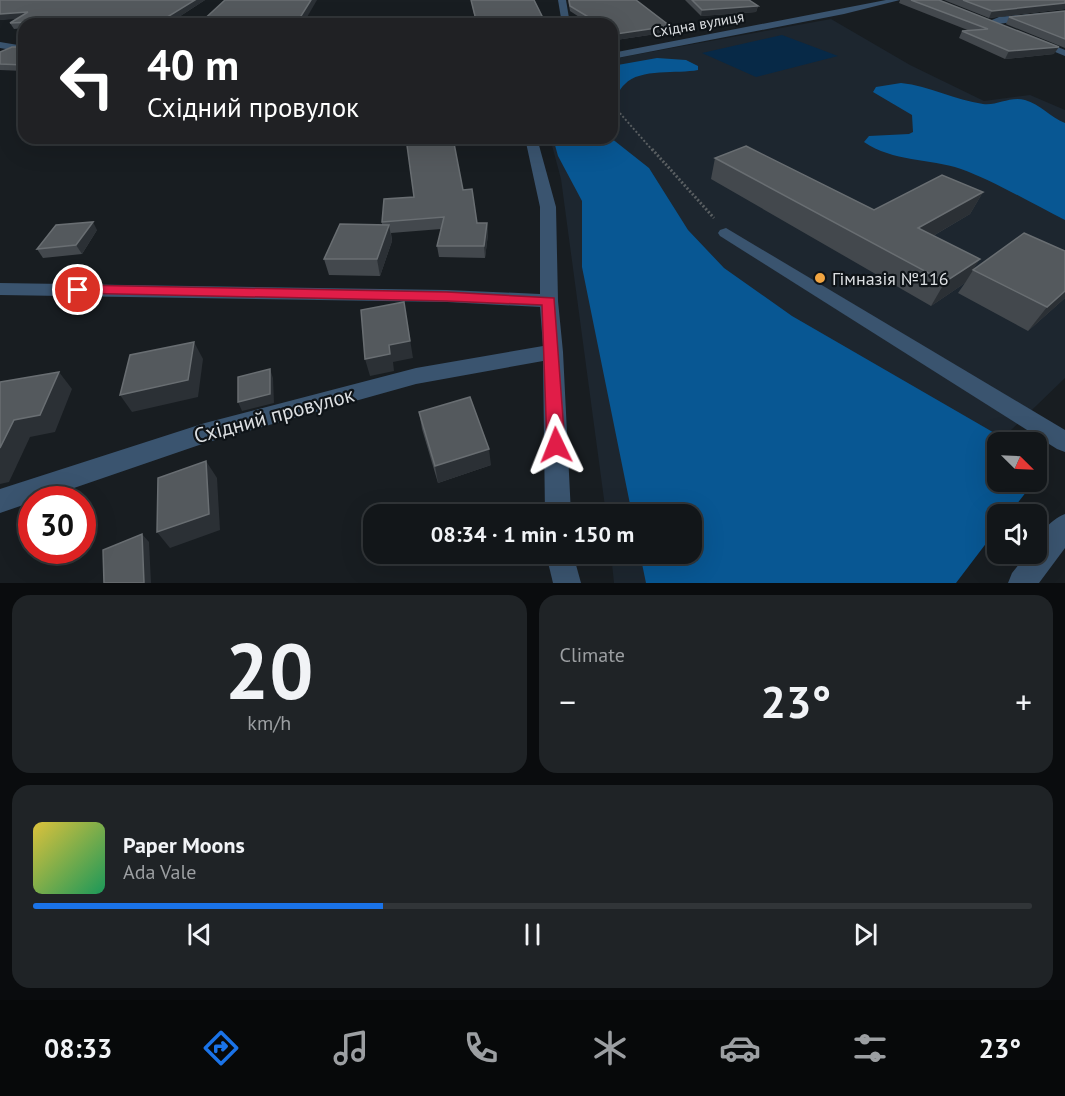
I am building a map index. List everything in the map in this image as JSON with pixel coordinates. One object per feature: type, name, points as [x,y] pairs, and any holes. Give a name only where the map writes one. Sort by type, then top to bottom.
[{"type":"street","points":[[562,0],[565,18]]},
{"type":"street","name":"Східна вулиця","points":[[618,55],[833,15],[896,0]]},
{"type":"street","points":[[991,22],[1065,13]]},
{"type":"street","points":[[980,18],[1012,31]]},
{"type":"street","points":[[1023,35],[1065,53]]},
{"type":"street","points":[[0,46],[18,48]]},
{"type":"street","points":[[532,144],[548,207],[549,301],[554,352],[558,504]]},
{"type":"street","points":[[726,232],[1065,442]]},
{"type":"street","points":[[0,289],[435,296],[549,301]]},
{"type":"street","name":"Східний провулок","points":[[0,501],[205,433],[416,376],[554,352]]},
{"type":"street","points":[[1022,583],[1065,526]]},
{"type":"street","points":[[562,564],[567,583]]},
{"type":"path","points":[[618,112],[641,141],[688,188],[726,232]]},
{"type":"shaded area","name":"Гімназія №116","points":[[831,19],[910,65],[984,101],[1030,95],[1065,110],[1065,378],[1009,432],[987,432],[987,453],[852,583],[614,583],[612,564],[702,564],[702,504],[605,504],[561,179],[552,144],[618,144],[618,58]]},
{"type":"shaded area","points":[[782,35],[838,56],[756,77],[702,53]]},
{"type":"shaded area","points":[[657,58],[686,60],[698,66],[698,70],[660,72],[640,76],[632,79],[618,93],[618,65]]},
{"type":"shaded area","points":[[901,83],[983,104],[1014,99],[1025,100],[1065,123],[1065,220],[974,174],[949,166],[887,153],[864,142],[869,136],[913,132],[912,115],[873,92],[876,87]]},
{"type":"shaded area","points":[[555,144],[618,144],[649,168],[688,230],[724,268],[792,316],[993,432],[987,432],[987,492],[1026,492],[1017,504],[987,504],[987,542],[956,583],[646,583],[642,564],[702,564],[702,504],[630,504],[582,267],[582,201],[558,156]]},
{"type":"building","points":[[0,0],[195,0],[166,18],[18,18],[28,12],[0,14]]},
{"type":"building","points":[[225,0],[311,0],[300,18],[206,18]]},
{"type":"building","points":[[471,0],[534,0],[543,18],[476,18]]},
{"type":"building","points":[[569,0],[636,0],[670,26],[618,34],[618,18],[590,18],[570,6]]},
{"type":"building","points":[[692,0],[749,0],[758,6],[702,10]]},
{"type":"building","points":[[911,0],[939,0],[1059,47],[1009,51],[962,31],[988,29]]},
{"type":"building","points":[[963,0],[1065,0],[1065,3],[992,11]]},
{"type":"building","points":[[1065,11],[1065,39],[1009,17]]},
{"type":"building","points":[[18,47],[18,65],[0,64],[0,52]]},
{"type":"building","points":[[407,144],[454,144],[463,190],[472,189],[477,223],[487,223],[484,246],[437,246],[444,217],[382,222],[384,199],[414,197]]},
{"type":"building","points":[[746,146],[874,210],[942,175],[983,192],[918,228],[980,259],[945,282],[715,158]]},
{"type":"building","points":[[93,222],[76,245],[37,249],[56,225]]},
{"type":"building","points":[[340,224],[389,225],[377,259],[324,259]]},
{"type":"building","points":[[1024,233],[1065,251],[1065,291],[1047,307],[973,270]]},
{"type":"building","points":[[404,302],[410,341],[389,345],[390,354],[365,359],[361,310]]},
{"type":"building","points":[[194,342],[188,380],[120,395],[130,355]]},
{"type":"building","points":[[270,369],[270,394],[238,402],[238,377]]},
{"type":"building","points":[[59,372],[40,415],[14,420],[0,448],[0,382]]},
{"type":"building","points":[[470,397],[489,449],[435,466],[419,412]]},
{"type":"building","points":[[206,461],[209,514],[157,532],[158,478]]},
{"type":"building","points":[[142,534],[144,583],[104,583],[103,550]]},
{"type":"place","name":"Гімназія №116","points":[[820,278]]},
{"type":"route","points":[[78,290],[447,296],[549,301],[554,352],[556,445]]}]
